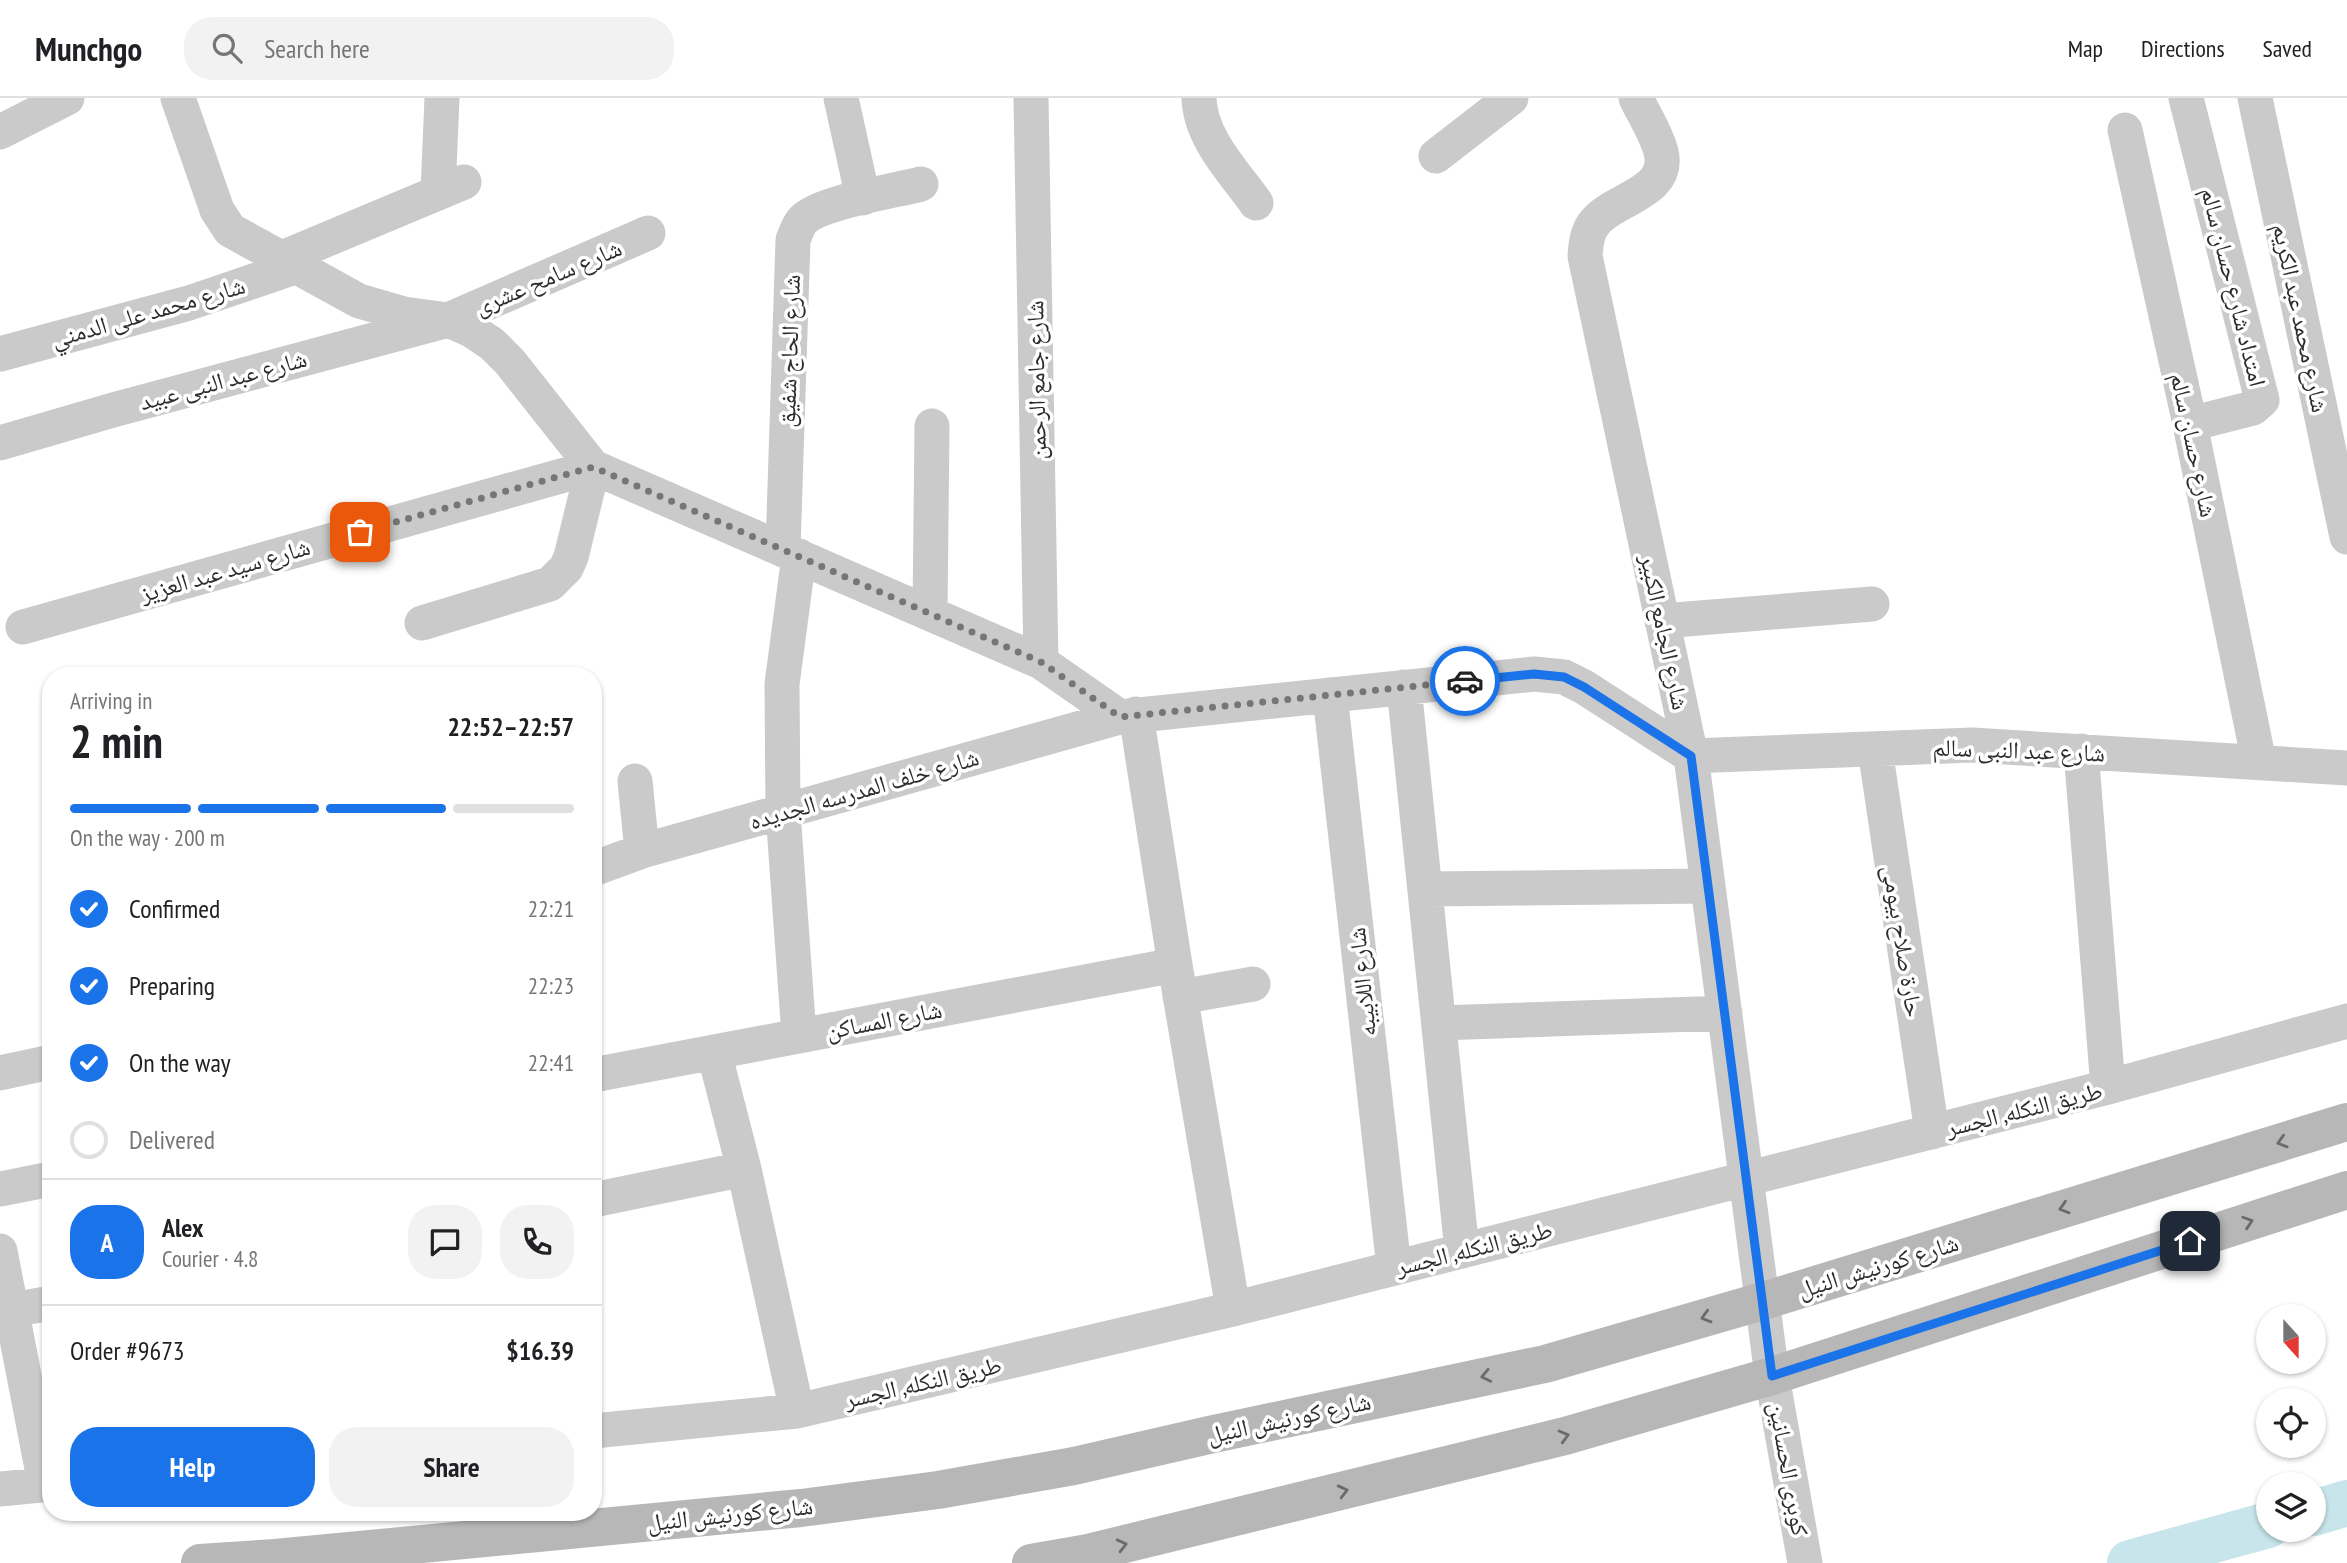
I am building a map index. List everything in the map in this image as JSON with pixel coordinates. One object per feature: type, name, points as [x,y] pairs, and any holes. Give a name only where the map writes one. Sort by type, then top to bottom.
[{"type":"main road","name":"شارع كورنيش النيل","points":[[200,1563],[288,1557],[774,1510],[952,1488],[1074,1466],[1545,1364],[1763,1301],[2347,1122]]},
{"type":"main road","points":[[1031,1563],[1088,1553],[1565,1436],[1772,1376],[2347,1190]]},
{"type":"street","points":[[0,132],[67,98]]},
{"type":"street","points":[[178,98],[222,221],[230,230],[359,301],[404,314],[447,320],[471,330],[492,344],[510,362],[593,467],[1041,662],[1128,716],[1233,1309]]},
{"type":"street","name":"شارع محمد على الدمني","points":[[0,354],[189,303],[288,263],[451,188],[442,98]]},
{"type":"street","points":[[841,98],[863,198]]},
{"type":"street","name":"شارع جامع الرحمن","points":[[1031,98],[1041,662]]},
{"type":"street","points":[[1199,98],[1201,119],[1210,137],[1256,203]]},
{"type":"street","points":[[1436,156],[1511,98]]},
{"type":"street","name":"شارع الجامع الكبير","points":[[1636,98],[1662,154],[1660,171],[1651,186],[1609,210],[1595,222],[1586,238],[1585,256],[1691,756],[1772,1376]]},
{"type":"street","name":"امتداد شارع حسان سالم","points":[[2186,98],[2262,400],[2253,408],[2190,424]]},
{"type":"street","name":"شارع محمد عبد الكريم","points":[[2255,98],[2347,537]]},
{"type":"street","name":"شارع حسان سالم","points":[[2125,130],[2190,424],[2259,762]]},
{"type":"street","name":"شارع الحاج شفيق","points":[[799,1036],[783,813],[782,684],[791,552],[793,240],[804,219],[823,208],[921,184]]},
{"type":"street","name":"شارع سامح عشرى","points":[[447,320],[648,233]]},
{"type":"street","name":"شارع عبد النبى عبيد","points":[[0,443],[447,320]]},
{"type":"street","points":[[930,613],[932,426]]},
{"type":"street","points":[[422,623],[550,584],[560,577],[571,557],[593,467]]},
{"type":"street","name":"شارع سيد عبد العزيز","points":[[23,627],[593,467]]},
{"type":"street","points":[[1662,621],[1872,604]]},
{"type":"street","name":"شارع خلف المدرسه الجديده","points":[[602,866],[642,851],[1128,716],[1534,674],[1564,677],[1584,687],[1691,756]]},
{"type":"street","points":[[1405,687],[1462,1251]]},
{"type":"street","name":"شارع اللابيبه","points":[[1330,695],[1394,1268]]},
{"type":"street","name":"شارع عبد النبى سالم","points":[[1691,756],[1972,745],[2347,768]]},
{"type":"street","name":"حارة صلاح بيومى","points":[[1875,749],[1932,1132]]},
{"type":"street","points":[[2081,751],[2108,1087]]},
{"type":"street","points":[[635,781],[642,851]]},
{"type":"street","points":[[1425,889],[1708,886]]},
{"type":"street","name":"شارع المساكن","points":[[602,1073],[799,1036],[1177,981],[1253,984]]},
{"type":"street","points":[[1439,1023],[1725,1013]]},
{"type":"street","name":"طريق النكله, الجسر","points":[[602,1430],[797,1411],[1233,1309],[2108,1087],[2347,1021]]},
{"type":"street","points":[[714,1052],[744,1169],[797,1411]]},
{"type":"street","points":[[0,1073],[42,1064]]},
{"type":"street","points":[[602,1198],[744,1169]]},
{"type":"street","points":[[0,1189],[42,1181]]},
{"type":"street","points":[[0,1251],[42,1455]]},
{"type":"street","points":[[12,1310],[42,1305]]},
{"type":"street","name":"كوبرى الحسانين","points":[[1772,1376],[1805,1563]]},
{"type":"street","points":[[0,1489],[42,1485]]},
{"type":"waterway","points":[[2326,1509],[2347,1503]]},
{"type":"waterway","points":[[2130,1563],[2256,1528]]},
{"type":"way so far","points":[[360,532],[593,467],[1041,662],[1120,717],[1465,681]]},
{"type":"route","points":[[1465,681],[1534,674],[1564,677],[1691,756],[1772,1376],[2190,1241]]}]
